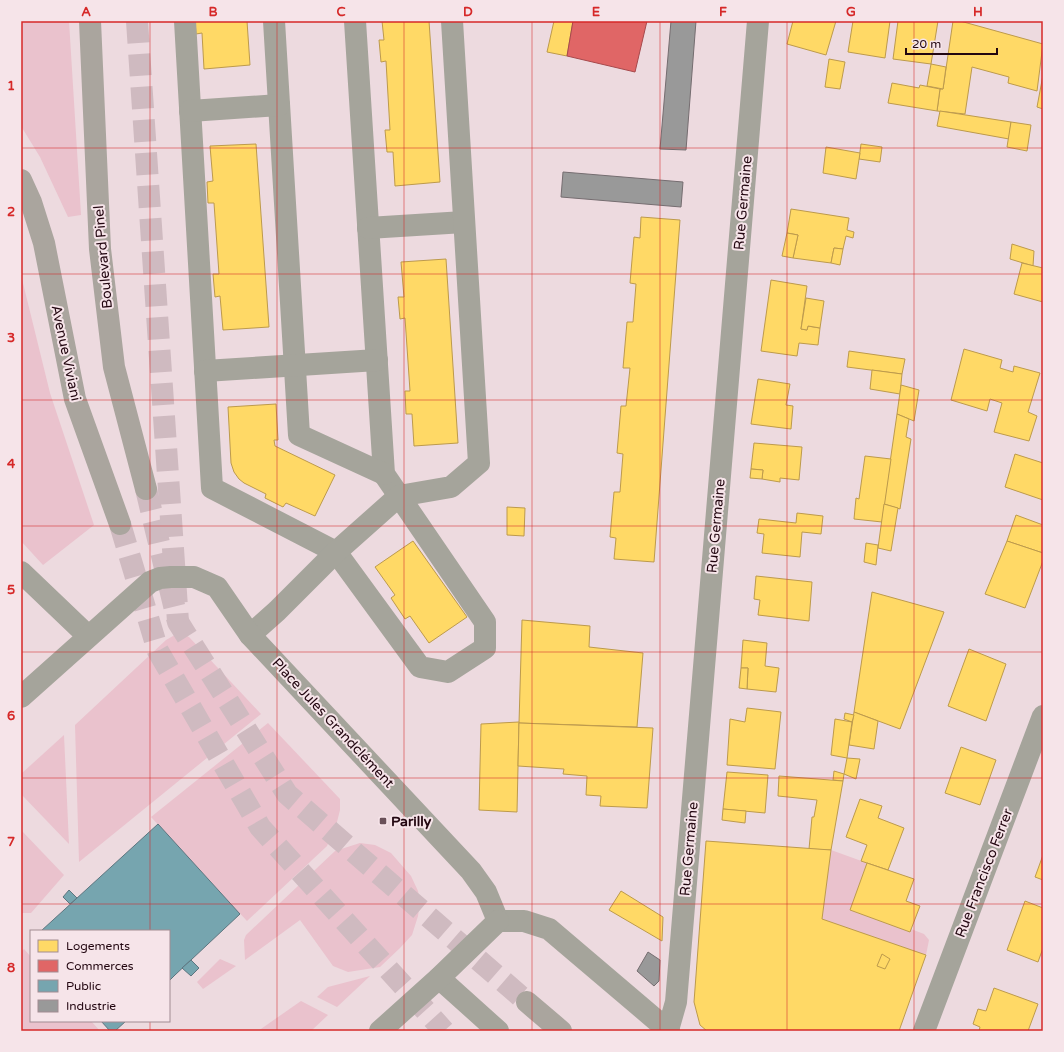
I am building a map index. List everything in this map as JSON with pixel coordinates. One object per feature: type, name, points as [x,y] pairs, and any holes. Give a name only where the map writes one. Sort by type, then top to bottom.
[{"type":"main road","name":"Boulevard Pinel","points":[[90,21],[101,257],[114,367],[146,489]]},
{"type":"main road","name":"Avenue Viviani","points":[[21,180],[31,202],[44,243],[75,399],[120,524]]},
{"type":"main road","points":[[527,1002],[561,1031]]},
{"type":"street","points":[[185,21],[212,488],[336,552],[420,667],[448,672],[485,648],[485,622],[384,474],[355,21]]},
{"type":"street","points":[[274,21],[299,435],[384,474]]},
{"type":"street","points":[[250,635],[277,611],[336,552],[398,496],[451,487],[479,463],[452,21]]},
{"type":"street","name":"Rue Germaine","points":[[668,1030],[676,1002],[758,21]]},
{"type":"street","points":[[190,111],[279,105]]},
{"type":"street","points":[[368,228],[464,222]]},
{"type":"street","points":[[205,371],[376,360]]},
{"type":"street","points":[[21,572],[88,636]]},
{"type":"street","name":"Place Jules Grandclément","points":[[21,697],[150,582],[160,578],[194,577],[217,587],[250,635],[471,871],[486,892],[498,921]]},
{"type":"street","name":"Rue Francisco Ferrer","points":[[924,1031],[1043,716]]},
{"type":"street","points":[[382,1030],[498,921],[524,921],[549,929],[668,1030]]},
{"type":"street","points":[[439,978],[498,1031]]},
{"type":"shaded area","points":[[21,21],[69,21],[81,215],[68,217],[40,157],[21,126]]},
{"type":"shaded area","points":[[21,275],[50,393],[94,525],[43,565],[21,541]]},
{"type":"shaded area","points":[[180,632],[189,637],[261,714],[79,862],[75,725],[166,640]]},
{"type":"shaded area","points":[[268,723],[340,799],[340,810],[336,826],[327,846],[247,921],[151,817]]},
{"type":"shaded area","points":[[64,735],[69,844],[21,794],[21,774]]},
{"type":"shaded area","points":[[21,830],[64,875],[31,913],[21,913]]},
{"type":"shaded area","points":[[360,843],[375,845],[391,853],[411,876],[418,891],[420,902],[418,916],[412,935],[400,948],[380,967],[348,972],[333,966],[300,920],[245,960],[244,940],[246,935],[335,851]]},
{"type":"shaded area","points":[[831,850],[867,863],[850,910],[910,932],[911,929],[924,934],[929,940],[926,955],[822,919]]},
{"type":"shaded area","points":[[24,949],[30,956],[30,1022],[92,1022],[100,1031],[21,1031],[21,952]]},
{"type":"shaded area","points":[[220,959],[236,966],[203,989],[197,982]]},
{"type":"shaded area","points":[[370,976],[337,1007],[317,997],[328,987]]},
{"type":"shaded area","points":[[301,1001],[328,1015],[311,1031],[258,1031]]},
{"type":"building: Logements","points":[[195,21],[247,21],[250,65],[204,69],[202,33],[196,34]]},
{"type":"building: Logements","points":[[382,21],[429,21],[440,182],[395,186],[393,152],[387,152],[385,130],[390,130],[386,61],[381,62],[379,40],[384,40]]},
{"type":"building: Logements","points":[[554,21],[573,21],[567,56],[547,52]]},
{"type":"building: Logements","points":[[793,21],[836,21],[826,55],[787,44]]},
{"type":"building: Logements","points":[[853,21],[890,21],[885,58],[848,52]]},
{"type":"building: Logements","points":[[898,21],[938,21],[931,64],[893,59]]},
{"type":"building: Logements","points":[[953,21],[960,21],[1043,44],[1037,91],[1008,83],[1009,77],[972,67],[965,114],[937,111],[940,89],[943,89]]},
{"type":"building: Logements","points":[[829,59],[845,62],[840,89],[825,87]]},
{"type":"building: Logements","points":[[931,64],[946,67],[943,89],[927,86]]},
{"type":"building: Logements","points":[[1043,75],[1043,109],[1037,107]]},
{"type":"building: Logements","points":[[892,83],[919,88],[920,85],[940,89],[937,111],[888,103]]},
{"type":"building: Logements","points":[[940,111],[1011,122],[1009,139],[937,126]]},
{"type":"building: Logements","points":[[1011,122],[1031,125],[1027,151],[1007,147]]},
{"type":"building: Logements","points":[[256,144],[269,327],[223,330],[220,296],[215,297],[213,274],[219,274],[214,203],[208,203],[207,182],[213,181],[210,146]]},
{"type":"building: Logements","points":[[861,144],[882,147],[880,162],[859,159]]},
{"type":"building: Logements","points":[[826,147],[860,153],[856,179],[823,173]]},
{"type":"building: Logements","points":[[791,209],[849,218],[847,230],[854,232],[853,238],[846,236],[843,249],[834,248],[831,263],[793,258],[798,235],[787,233]]},
{"type":"building: Logements","points":[[641,217],[680,220],[654,562],[614,559],[616,538],[610,537],[614,492],[620,492],[623,454],[617,453],[621,406],[626,406],[630,368],[623,368],[627,322],[633,322],[636,284],[630,283],[634,237],[640,238]]},
{"type":"building: Logements","points":[[787,233],[798,235],[793,258],[782,256]]},
{"type":"building: Logements","points":[[1012,244],[1034,251],[1033,266],[1010,259]]},
{"type":"building: Logements","points":[[834,248],[843,249],[840,265],[831,263]]},
{"type":"building: Logements","points":[[446,259],[458,443],[414,446],[412,414],[406,414],[405,391],[410,391],[405,318],[400,319],[398,297],[404,297],[401,262]]},
{"type":"building: Logements","points":[[1022,263],[1043,268],[1043,302],[1014,294]]},
{"type":"building: Logements","points":[[771,280],[807,286],[801,329],[807,330],[808,326],[820,328],[818,345],[799,343],[797,356],[761,351]]},
{"type":"building: Logements","points":[[806,298],[824,301],[820,328],[808,326],[807,330],[801,329]]},
{"type":"building: Logements","points":[[964,349],[1002,360],[1000,368],[1013,372],[1014,366],[1040,373],[1028,412],[1037,416],[1029,441],[994,432],[1002,403],[990,399],[987,411],[951,400]]},
{"type":"building: Logements","points":[[849,351],[905,359],[902,374],[847,367]]},
{"type":"building: Logements","points":[[872,370],[902,374],[900,394],[870,389]]},
{"type":"building: Logements","points":[[758,379],[790,384],[786,405],[793,406],[791,429],[751,424]]},
{"type":"building: Logements","points":[[901,385],[919,390],[914,421],[897,414]]},
{"type":"building: Logements","points":[[276,404],[278,440],[274,440],[275,446],[335,475],[315,516],[286,503],[283,507],[265,498],[266,494],[244,483],[234,472],[231,463],[228,407]]},
{"type":"building: Logements","points":[[897,414],[909,419],[906,437],[911,439],[900,509],[884,504]]},
{"type":"building: Logements","points":[[754,443],[802,447],[799,480],[780,478],[780,482],[762,479],[763,470],[751,469]]},
{"type":"building: Logements","points":[[1015,454],[1043,463],[1043,500],[1005,487]]},
{"type":"building: Logements","points":[[865,456],[891,459],[882,522],[854,519],[856,498],[859,499]]},
{"type":"building: Logements","points":[[751,469],[763,470],[762,479],[750,478]]},
{"type":"building: Logements","points":[[884,504],[898,508],[891,551],[878,548]]},
{"type":"building: Logements","points":[[507,507],[525,508],[524,536],[507,535]]},
{"type":"building: Logements","points":[[797,513],[823,516],[821,534],[802,532],[800,557],[762,553],[764,534],[757,533],[759,519],[796,523]]},
{"type":"building: Logements","points":[[1016,515],[1043,525],[1043,553],[1007,541]]},
{"type":"building: Logements","points":[[413,541],[467,617],[429,643],[410,616],[405,619],[391,598],[395,595],[375,567]]},
{"type":"building: Logements","points":[[1007,541],[1043,553],[1043,561],[1025,608],[985,594]]},
{"type":"building: Logements","points":[[866,543],[878,545],[876,565],[864,562]]},
{"type":"building: Logements","points":[[756,576],[812,582],[809,621],[758,615],[760,600],[754,599]]},
{"type":"building: Logements","points":[[872,592],[944,612],[900,729],[854,712]]},
{"type":"building: Logements","points":[[522,620],[590,626],[589,647],[643,653],[637,727],[519,723]]},
{"type":"building: Logements","points":[[743,640],[767,643],[765,666],[779,668],[776,692],[747,689],[748,668],[741,668]]},
{"type":"building: Logements","points":[[969,649],[1006,664],[986,721],[948,706]]},
{"type":"building: Logements","points":[[741,668],[748,668],[747,689],[739,688]]},
{"type":"building: Logements","points":[[747,708],[781,712],[775,769],[727,765],[730,719],[745,722]]},
{"type":"building: Logements","points":[[854,712],[878,721],[874,749],[849,745]]},
{"type":"building: Logements","points":[[845,713],[854,715],[852,722],[844,719]]},
{"type":"building: Logements","points":[[835,719],[852,722],[847,758],[831,755]]},
{"type":"building: Logements","points":[[519,722],[517,812],[479,810],[481,724]]},
{"type":"building: Logements","points":[[519,723],[653,728],[647,808],[600,806],[601,796],[586,795],[587,776],[563,774],[564,769],[518,766]]},
{"type":"building: Logements","points":[[961,747],[996,760],[980,805],[945,793]]},
{"type":"building: Logements","points":[[847,758],[860,759],[856,779],[844,774]]},
{"type":"building: Logements","points":[[834,771],[844,774],[843,781],[833,780]]},
{"type":"building: Logements","points":[[727,772],[768,775],[765,813],[723,809]]},
{"type":"building: Logements","points":[[779,776],[843,781],[831,850],[809,849],[812,817],[814,817],[817,800],[778,796]]},
{"type":"building: Logements","points":[[860,799],[882,806],[878,818],[904,828],[888,870],[861,861],[867,845],[846,837]]},
{"type":"building: Logements","points":[[723,809],[746,811],[745,823],[722,820]]},
{"type":"building: Logements","points":[[706,841],[831,850],[822,919],[926,955],[899,1031],[707,1031],[700,1025],[694,1002]]},
{"type":"building: Logements","points":[[1043,855],[1043,880],[1035,877]]},
{"type":"building: Logements","points":[[867,863],[914,879],[906,901],[920,906],[910,932],[850,910]]},
{"type":"building: Logements","points":[[621,891],[663,917],[662,941],[609,910]]},
{"type":"building: Logements","points":[[1025,901],[1043,908],[1043,948],[1038,962],[1007,950]]},
{"type":"building: Logements","points":[[882,954],[890,959],[885,969],[877,966]]},
{"type":"building: Logements","points":[[994,988],[1038,1004],[1028,1031],[979,1031],[980,1027],[973,1024],[978,1009],[986,1011]]},
{"type":"building: Commerces","points":[[573,21],[647,21],[635,72],[567,56]]},
{"type":"building: Public","points":[[158,824],[240,914],[170,980],[170,930],[42,930]]},
{"type":"building: Public","points":[[69,890],[77,898],[70,904],[63,897]]},
{"type":"building: Public","points":[[191,960],[199,968],[191,976],[182,968]]},
{"type":"building: Public","points":[[102,1022],[125,1022],[115,1031],[110,1031]]},
{"type":"building: Industrie","points":[[671,21],[696,21],[686,150],[660,149]]},
{"type":"building: Industrie","points":[[563,172],[683,182],[681,207],[561,197]]},
{"type":"building: Industrie","points":[[648,952],[660,960],[659,981],[654,986],[637,971]]},
{"type":"tunnel","points":[[137,21],[178,622]]},
{"type":"tunnel","points":[[146,489],[178,622],[287,794],[527,1002]]},
{"type":"tunnel","points":[[120,524],[158,651],[260,827],[444,1031]]},
{"type":"place","name":"Parilly","points":[[383,821]]}]
